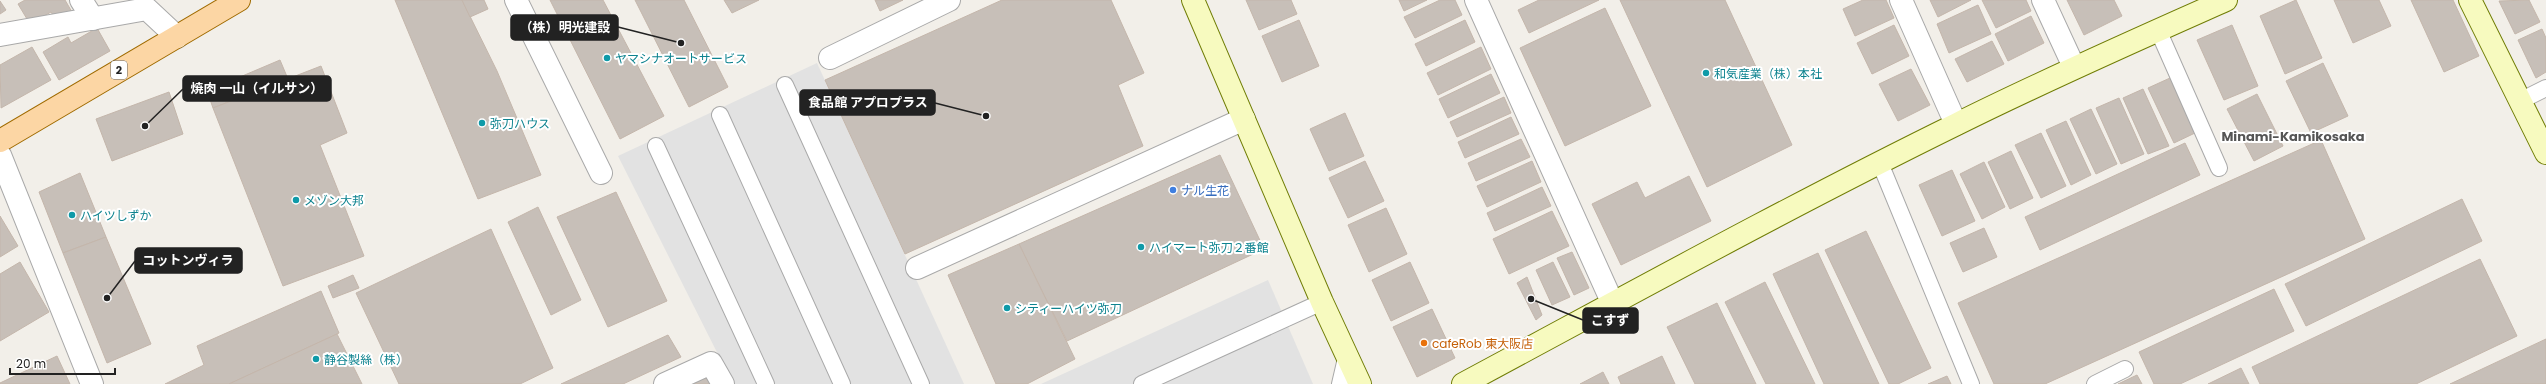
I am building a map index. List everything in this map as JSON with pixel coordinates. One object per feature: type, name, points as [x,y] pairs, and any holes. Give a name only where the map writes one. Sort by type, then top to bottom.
[{"type":"main road","name":"2","points":[[0,141],[239,0]]},
{"type":"street","points":[[80,0],[93,19]]},
{"type":"street","points":[[516,0],[601,173]]},
{"type":"street","points":[[830,58],[950,0]]},
{"type":"street","points":[[1193,0],[1322,302],[1360,384]]},
{"type":"street","points":[[1476,0],[1613,304]]},
{"type":"street","points":[[1901,0],[1956,124]]},
{"type":"street","points":[[2043,0],[2074,67]]},
{"type":"street","points":[[1463,384],[1956,124],[2074,67],[2226,0]]},
{"type":"street","points":[[2471,0],[2546,153]]},
{"type":"street","points":[[0,35],[147,9],[177,36]]},
{"type":"street","points":[[917,268],[1244,119]]},
{"type":"street","points":[[0,155],[92,384]]},
{"type":"street","points":[[665,384],[711,363],[723,384]]},
{"type":"lane","points":[[2158,30],[2219,168]]},
{"type":"lane","points":[[785,85],[921,384]]},
{"type":"lane","points":[[2520,101],[2546,88]]},
{"type":"lane","points":[[720,115],[842,384]]},
{"type":"lane","points":[[656,146],[766,384]]},
{"type":"lane","points":[[1880,163],[1971,384]]},
{"type":"lane","points":[[1142,384],[1322,302]]},
{"type":"lane","points":[[1340,384],[1347,354]]},
{"type":"lane","points":[[2095,384],[2125,369]]},
{"type":"shaded area","points":[[817,63],[964,384],[733,384],[618,156]]},
{"type":"shaded area","points":[[1268,280],[1313,384],[1041,384]]},
{"type":"building","points":[[25,0],[65,0],[72,12],[57,21],[51,12],[30,24],[18,4]]},
{"type":"building","name":"弥刀ハウス","points":[[395,0],[462,0],[497,71],[541,175],[478,199]]},
{"type":"building","points":[[462,0],[484,0],[488,9],[470,17]]},
{"type":"building","name":"ヤマシナオートサービス","points":[[550,0],[603,0],[664,116],[620,139]]},
{"type":"building","points":[[635,0],[684,0],[728,87],[689,107]]},
{"type":"building","points":[[724,0],[759,0],[732,13]]},
{"type":"building","points":[[875,0],[903,0],[880,11]]},
{"type":"building","points":[[1002,0],[1111,0],[1144,73],[1118,85],[1143,146],[905,254],[825,80]]},
{"type":"building","points":[[1246,0],[1291,0],[1297,14],[1259,30]]},
{"type":"building","points":[[1399,0],[1427,0],[1404,11]]},
{"type":"building","points":[[1440,0],[1455,0],[1462,15],[1415,38],[1404,17]]},
{"type":"building","points":[[1539,0],[1599,0],[1529,33],[1518,10]]},
{"type":"building","name":"和気産業（株）本社","points":[[1620,0],[1725,0],[1792,145],[1707,187]]},
{"type":"building","points":[[1863,0],[1886,0],[1894,18],[1855,36],[1843,9]]},
{"type":"building","points":[[1930,0],[1971,0],[1938,17]]},
{"type":"building","points":[[1982,0],[2026,0],[2031,11],[1996,28]]},
{"type":"building","points":[[2067,0],[2114,0],[2122,16],[2084,35]]},
{"type":"building","points":[[2296,0],[2322,58],[2285,74],[2260,16]]},
{"type":"building","points":[[2334,0],[2379,0],[2391,26],[2353,43]]},
{"type":"building","points":[[2411,0],[2453,0],[2479,56],[2444,72]]},
{"type":"building","points":[[2529,0],[2540,22],[2515,34],[2499,1]]},
{"type":"building","points":[[0,1],[6,10],[0,14]]},
{"type":"building","points":[[1978,5],[1991,34],[1949,53],[1937,24]]},
{"type":"building","points":[[1605,8],[1651,106],[1565,146],[1520,48]]},
{"type":"building","points":[[2031,16],[2044,43],[2008,61],[1995,34]]},
{"type":"building","points":[[1299,20],[1319,66],[1282,82],[1262,36]]},
{"type":"building","points":[[1465,20],[1475,42],[1426,66],[1415,44]]},
{"type":"building","points":[[1894,25],[1909,56],[1872,74],[1857,43]]},
{"type":"building","points":[[2232,25],[2258,86],[2224,100],[2197,40]]},
{"type":"building","points":[[97,28],[110,51],[59,80],[43,52],[68,37],[71,43]]},
{"type":"building","points":[[2542,29],[2546,38],[2546,72],[2536,78],[2518,40]]},
{"type":"building","points":[[1992,41],[2004,64],[1967,82],[1955,59]]},
{"type":"building","points":[[32,47],[51,80],[1,108],[0,65]]},
{"type":"building","points":[[1481,47],[1491,69],[1438,95],[1427,73]]},
{"type":"building","points":[[280,60],[288,79],[213,108],[207,91]]},
{"type":"building","points":[[2323,63],[2348,116],[2311,133],[2286,81]]},
{"type":"building","name":"メゾン大邦","points":[[321,66],[347,133],[320,145],[364,256],[283,286],[213,108]]},
{"type":"building","points":[[1911,69],[1930,105],[1898,121],[1879,84]]},
{"type":"building","points":[[1491,74],[1500,93],[1448,118],[1439,99]]},
{"type":"building","points":[[2170,78],[2195,133],[2174,143],[2148,88]]},
{"type":"building","points":[[2143,89],[2169,146],[2148,154],[2123,98]]},
{"type":"building","points":[[169,92],[183,134],[112,161],[96,119]]},
{"type":"building","points":[[2257,94],[2283,146],[2254,161],[2227,109]]},
{"type":"building","points":[[1504,97],[1511,113],[1457,137],[1450,122]]},
{"type":"building","points":[[2119,98],[2144,154],[2121,164],[2096,108]]},
{"type":"building","points":[[2091,109],[2117,164],[2096,174],[2070,119]]},
{"type":"building","points":[[1345,113],[1364,156],[1329,171],[1310,129]]},
{"type":"building","points":[[1511,117],[1519,134],[1465,158],[1458,142]]},
{"type":"building","points":[[2066,121],[2091,175],[2071,185],[2046,130]]},
{"type":"building","points":[[2041,133],[2066,186],[2041,198],[2015,145]]},
{"type":"building","points":[[1521,139],[1530,157],[1476,181],[1468,163]]},
{"type":"building","points":[[2321,140],[2365,239],[2045,384],[1994,384],[1958,303]]},
{"type":"building","points":[[2185,143],[2200,175],[2040,250],[2025,217]]},
{"type":"building","points":[[2011,151],[2033,198],[2010,209],[1988,162]]},
{"type":"building","name":"ハイマート弥刀２番館","points":[[1220,155],[1264,249],[1067,341],[1019,244]]},
{"type":"building","points":[[1365,161],[1384,201],[1348,218],[1329,178]]},
{"type":"building","points":[[1532,161],[1541,182],[1487,207],[1477,186]]},
{"type":"building","points":[[1984,162],[2005,207],[1982,219],[1960,174]]},
{"type":"building","points":[[1952,170],[1975,221],[1942,236],[1919,185]]},
{"type":"building","name":"ハイツしずか","points":[[80,173],[106,237],[63,253],[39,192]]},
{"type":"building","points":[[1689,176],[1711,221],[1621,265],[1592,204],[1637,182],[1645,198]]},
{"type":"building","points":[[1542,187],[1551,206],[1495,231],[1487,213]]},
{"type":"building","points":[[616,192],[667,301],[608,327],[557,217]]},
{"type":"building","points":[[2462,199],[2482,241],[2306,326],[2285,284]]},
{"type":"building","points":[[538,207],[581,300],[551,315],[508,222]]},
{"type":"building","points":[[1386,208],[1407,254],[1369,272],[1348,225]]},
{"type":"building","points":[[1552,211],[1569,246],[1509,274],[1493,239]]},
{"type":"building","points":[[0,216],[18,246],[0,257]]},
{"type":"building","points":[[1984,228],[1997,257],[1963,272],[1950,243]]},
{"type":"building","points":[[491,229],[553,368],[520,384],[399,384],[356,293]]},
{"type":"building","points":[[1866,231],[1931,368],[1898,384],[1889,384],[1825,250]]},
{"type":"building","points":[[106,237],[151,344],[107,363],[63,253]]},
{"type":"building","name":"シティーハイツ弥刀","points":[[1019,244],[1075,359],[1027,384],[996,384],[948,275]]},
{"type":"building","points":[[1572,252],[1589,288],[1574,295],[1557,258]]},
{"type":"building","points":[[1818,253],[1879,384],[1824,384],[1773,274]]},
{"type":"building","points":[[2480,259],[2517,336],[2416,384],[2260,384],[2252,367]]},
{"type":"building","points":[[20,262],[49,312],[0,341],[0,274]]},
{"type":"building","points":[[1410,262],[1429,303],[1391,321],[1372,280]]},
{"type":"building","points":[[1553,262],[1570,297],[1552,305],[1536,270]]},
{"type":"building","points":[[353,275],[359,288],[333,298],[328,286]]},
{"type":"building","points":[[1527,277],[1542,315],[1536,320],[1517,283]]},
{"type":"building","points":[[1765,282],[1815,384],[1766,384],[1725,302]]},
{"type":"building","points":[[2274,289],[2294,331],[2180,384],[2154,384],[2139,352]]},
{"type":"building","points":[[321,291],[339,333],[229,384],[165,384],[204,365],[197,346]]},
{"type":"building","points":[[1717,303],[1756,384],[1695,384],[1667,327]]},
{"type":"building","name":"cafeRob 東大阪店","points":[[1432,309],[1455,358],[1417,377],[1393,327]]},
{"type":"building","name":"静谷製絲（株）","points":[[337,334],[362,384],[229,384]]},
{"type":"building","points":[[668,335],[681,357],[623,384],[561,384]]},
{"type":"building","points":[[2546,339],[2546,384],[2450,384]]},
{"type":"building","points":[[57,356],[70,384],[0,384],[0,383]]},
{"type":"building","points":[[1662,356],[1675,384],[1621,384],[1618,377]]},
{"type":"building","points":[[2241,368],[2249,384],[2208,384]]},
{"type":"building","points":[[1603,372],[1609,384],[1580,384]]},
{"type":"building","points":[[713,374],[718,384],[692,384]]},
{"type":"building","points":[[2137,375],[2142,384],[2118,384]]},
{"type":"building","points":[[1947,376],[1951,384],[1928,384]]},
{"type":"place","name":"（株）明光建設","points":[[681,43]]},
{"type":"place","name":"ヤマシナオートサービス","points":[[607,58]]},
{"type":"place","name":"和気産業（株）本社","points":[[1706,73]]},
{"type":"place","name":"食品館 アプロプラス","points":[[986,116]]},
{"type":"place","name":"弥刀ハウス","points":[[482,123]]},
{"type":"place","name":"焼肉 一山（イルサン）","points":[[145,126]]},
{"type":"place","name":"ナル生花","points":[[1173,190]]},
{"type":"place","name":"メゾン大邦","points":[[296,200]]},
{"type":"place","name":"ハイツしずか","points":[[72,215]]},
{"type":"place","name":"ハイマート弥刀２番館","points":[[1141,247]]},
{"type":"place","name":"コットンヴィラ","points":[[107,298]]},
{"type":"place","name":"こすず","points":[[1531,299]]},
{"type":"place","name":"シティーハイツ弥刀","points":[[1007,308]]},
{"type":"place","name":"cafeRob 東大阪店","points":[[1424,343]]},
{"type":"place","name":"静谷製絲（株）","points":[[316,359]]},
{"type":"district","name":"Minami-Kamikosaka","points":[[2293,136]]}]
